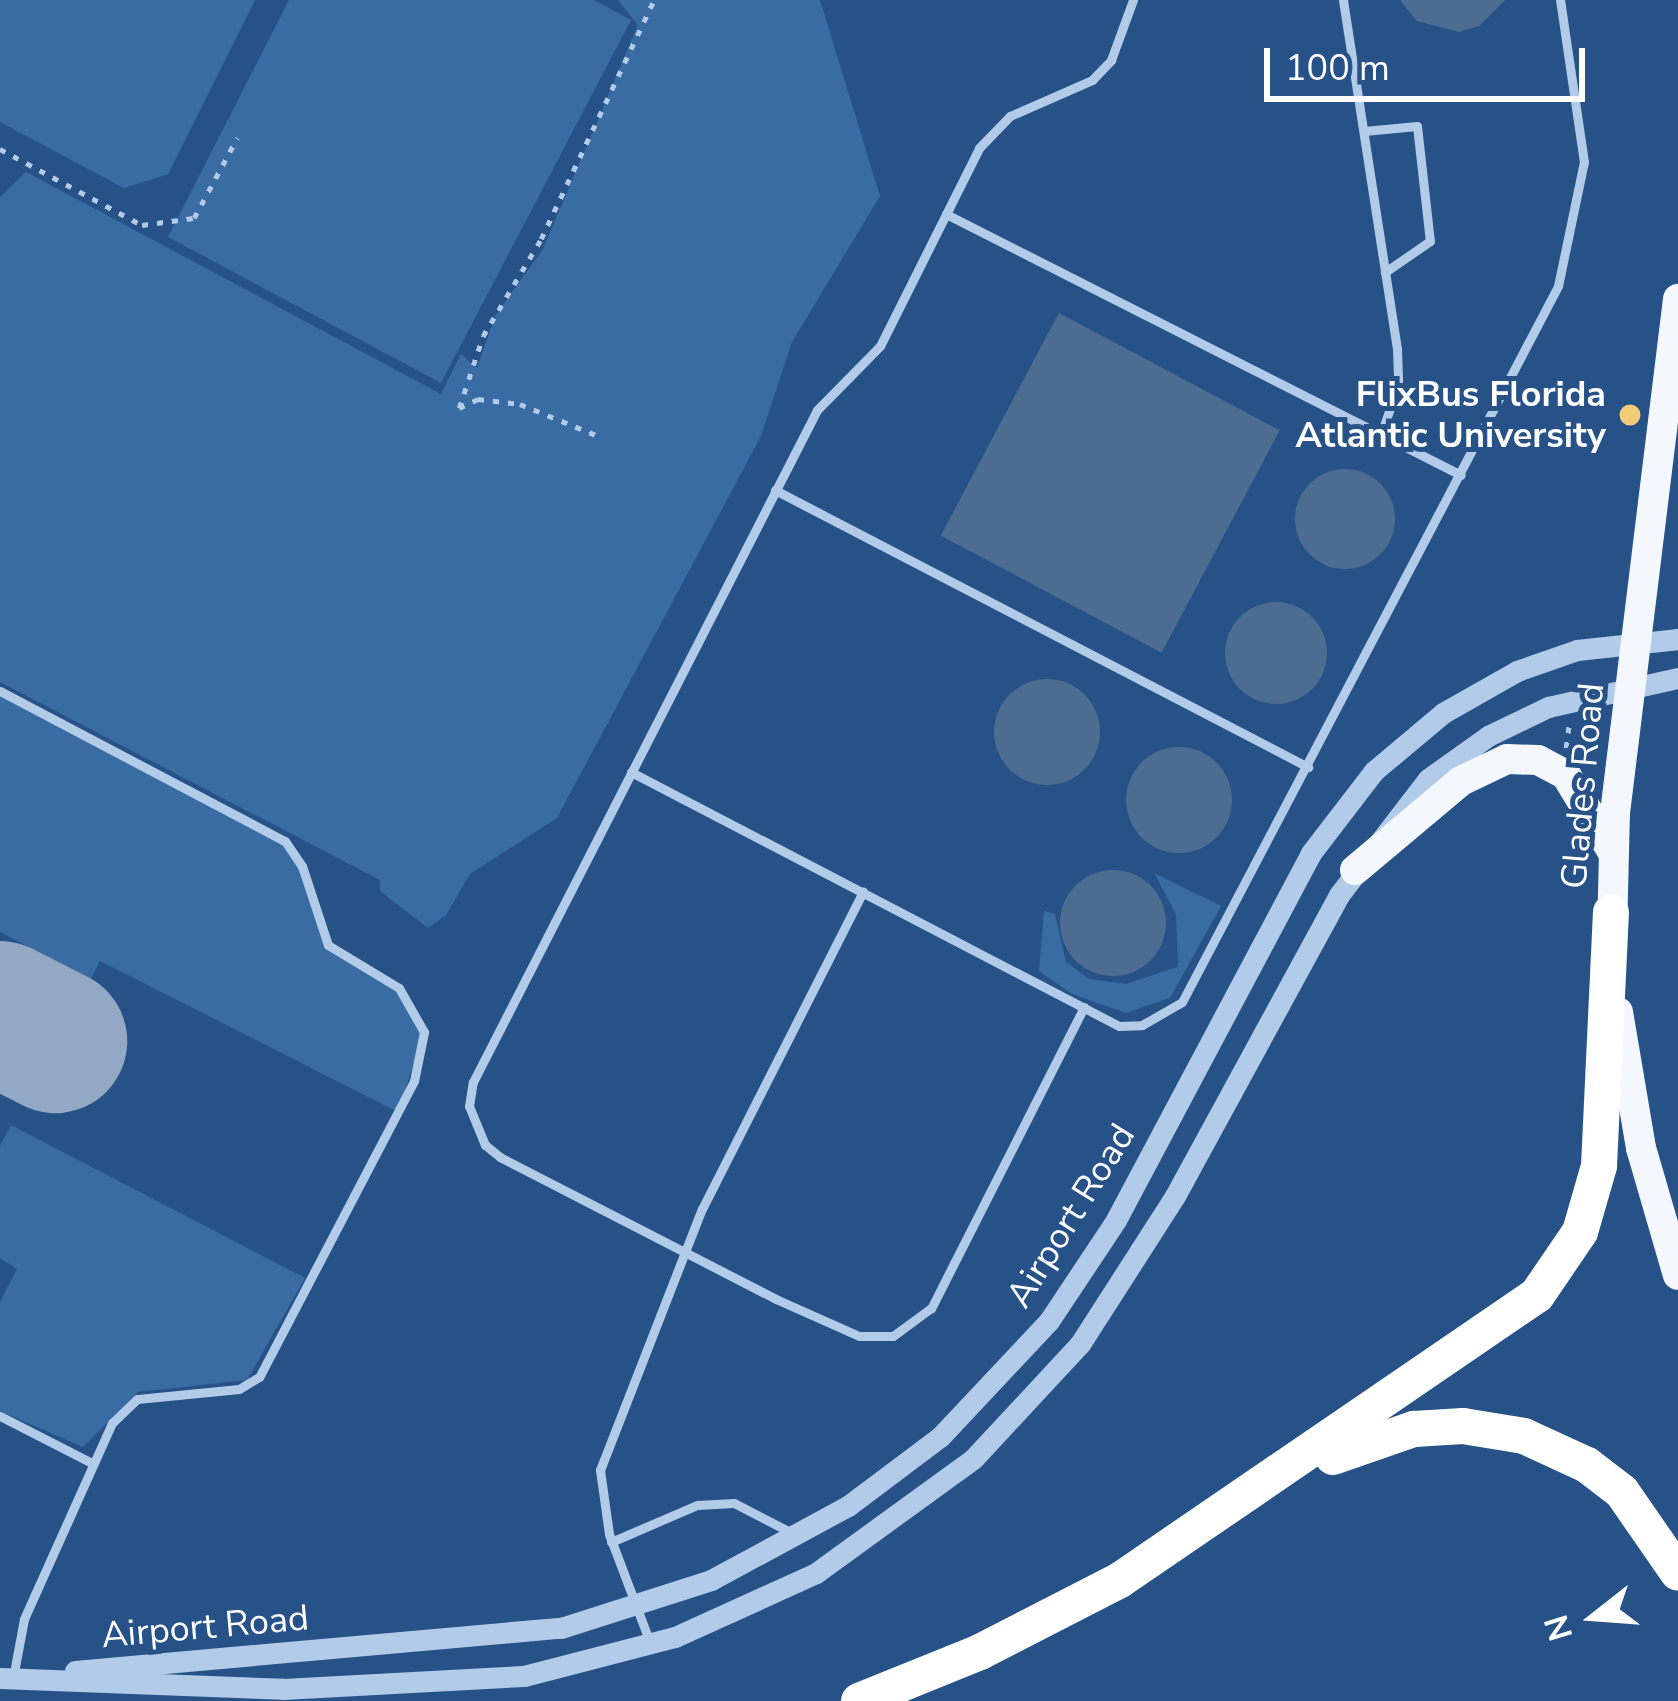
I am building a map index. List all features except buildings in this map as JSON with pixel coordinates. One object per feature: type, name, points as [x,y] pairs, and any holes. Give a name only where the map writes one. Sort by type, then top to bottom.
[{"type":"highway","points":[[859,1701],[1065,1611],[1274,1481],[1507,1322],[1571,1247],[1599,1166],[1611,912]]},
{"type":"highway","points":[[1274,1481],[1414,1429],[1503,1430],[1546,1443],[1606,1478],[1650,1522],[1678,1573]]},
{"type":"main road","name":"Glades Road","points":[[1678,299],[1630,684],[1611,912],[1632,1106],[1678,1275]]},
{"type":"main road","points":[[1355,870],[1461,781],[1507,759],[1538,760],[1565,776],[1613,852]]},
{"type":"street","name":"Airport Road","points":[[7,1678],[484,1640],[637,1609],[798,1537],[940,1437],[1049,1321],[1116,1220],[1311,854],[1374,771],[1443,713],[1504,677],[1561,655],[1678,639]]},
{"type":"street","name":"Airport Road","points":[[7,1678],[283,1689],[447,1684],[524,1676],[651,1645],[783,1590],[883,1531],[988,1446],[1055,1376],[1165,1212],[1355,870],[1408,800],[1467,749],[1560,702],[1630,684],[1678,678]]},
{"type":"lane","points":[[1084,1007],[932,1308],[893,1336],[860,1336],[500,1157],[485,1145],[469,1106],[473,1082],[817,410],[880,346],[994,128],[1068,94],[1111,60],[1132,0]]},
{"type":"lane","points":[[1343,0],[1398,385],[1381,434]]},
{"type":"lane","points":[[631,772],[1119,1025],[1142,1025],[1183,1002],[1558,286],[1584,162],[1560,0]]},
{"type":"lane","points":[[1364,131],[1417,126],[1430,241],[1385,272]]},
{"type":"lane","points":[[946,214],[1461,475]]},
{"type":"lane","points":[[775,490],[1308,767]]},
{"type":"lane","points":[[0,691],[285,841],[302,866],[328,944],[398,988],[424,1032],[413,1081],[259,1377],[239,1389],[129,1403],[90,1462],[25,1619],[7,1678]]},
{"type":"lane","points":[[651,1645],[611,1542],[600,1470],[687,1249],[863,891]]},
{"type":"lane","points":[[0,1416],[90,1462]]},
{"type":"lane","points":[[611,1542],[697,1505],[734,1503],[798,1537]]},
{"type":"path","points":[[602,437],[520,404],[478,399],[459,409],[483,336],[541,239],[654,0]]},
{"type":"path","points":[[0,149],[142,225],[194,218],[237,138]]},
{"type":"path","points":[[1565,759],[1570,712]]},
{"type":"shaded area","points":[[0,0],[255,0],[168,174],[124,188],[0,122]]},
{"type":"shaded area","points":[[289,0],[594,0],[631,20],[441,383],[168,237]]},
{"type":"shaded area","points":[[618,0],[820,0],[880,196],[792,342],[761,436],[557,818],[470,874],[446,915],[428,928],[380,891],[380,880],[0,682],[0,197],[26,172],[441,394],[461,354],[477,368],[495,316],[543,249],[638,25]]},
{"type":"shaded area","points":[[1400,0],[1505,0],[1479,26],[1459,32],[1417,21]]},
{"type":"shaded area","points":[[1059,313],[1280,430],[1161,653],[941,536]]},
{"type":"shaded area","points":[[1335,469],[1355,469],[1381,483],[1392,500],[1392,538],[1381,555],[1355,569],[1335,569],[1317,561],[1303,547],[1295,529],[1295,509],[1303,491],[1317,477]]},
{"type":"shaded area","points":[[1276,602],[1295,606],[1312,617],[1323,634],[1327,653],[1323,672],[1312,689],[1295,700],[1276,704],[1257,700],[1240,689],[1229,672],[1225,653],[1229,634],[1240,617],[1257,606]]},
{"type":"shaded area","points":[[1047,679],[1067,683],[1084,695],[1096,712],[1100,732],[1096,752],[1084,769],[1067,781],[1047,785],[1027,781],[1010,769],[998,752],[994,732],[998,712],[1010,695],[1027,683]]},
{"type":"shaded area","points":[[0,691],[293,849],[328,945],[399,988],[424,1032],[398,1112],[100,961],[91,979],[0,932]]},
{"type":"shaded area","points":[[1179,747],[1199,751],[1216,763],[1228,780],[1232,800],[1228,820],[1216,837],[1199,849],[1179,853],[1159,849],[1142,837],[1130,820],[1126,800],[1130,780],[1142,763],[1159,751]]},
{"type":"shaded area","points":[[1113,870],[1133,874],[1150,886],[1162,903],[1166,923],[1162,943],[1150,960],[1133,972],[1113,976],[1093,972],[1076,960],[1064,943],[1060,923],[1064,903],[1076,886],[1093,874]]},
{"type":"shaded area","points":[[1154,873],[1221,906],[1170,998],[1126,1013],[1072,994],[1039,971],[1044,911],[1055,914],[1066,962],[1089,979],[1126,984],[1178,967],[1176,914]]},
{"type":"shaded area","points":[[11,1125],[305,1278],[247,1380],[138,1392],[83,1447],[0,1411],[0,1302],[17,1269],[0,1258],[0,1146]]},
{"type":"runway","points":[[0,1013],[55,1041]]},
{"type":"place","name":"FlixBus Florida Atlantic University","points":[[1630,415]]}]
